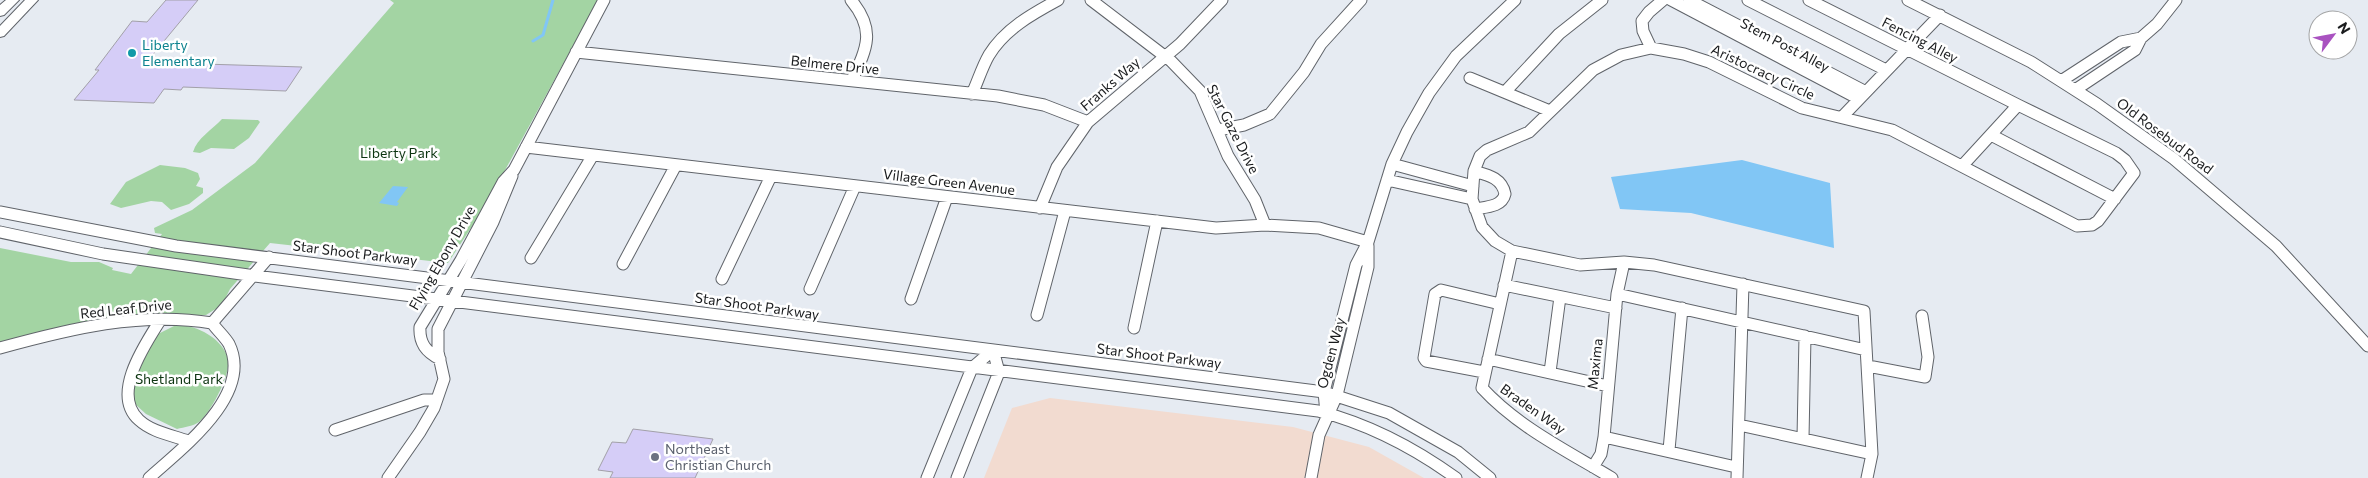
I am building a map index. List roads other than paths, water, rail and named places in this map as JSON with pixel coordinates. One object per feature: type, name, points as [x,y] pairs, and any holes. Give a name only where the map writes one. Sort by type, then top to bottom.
[{"type":"main road","points":[[0,12],[13,0]]},
{"type":"main road","points":[[0,33],[32,0]]},
{"type":"street","name":"Flying Ebony Drive","points":[[440,360],[423,348],[419,336],[420,327],[438,298],[455,281],[493,222],[510,185],[514,170],[604,0]]},
{"type":"street","points":[[851,0],[862,13],[869,29],[868,44],[852,80]]},
{"type":"street","points":[[972,94],[989,54],[999,40],[1031,15],[1058,0]]},
{"type":"street","name":"Star Gaze Drive","points":[[1091,0],[1181,70],[1200,91],[1228,156],[1255,200],[1265,226]]},
{"type":"street","name":"Franks Way","points":[[1040,208],[1057,167],[1088,122],[1193,32],[1222,0]]},
{"type":"street","points":[[1218,130],[1244,125],[1270,114],[1304,72],[1322,44],[1361,0]]},
{"type":"street","points":[[1505,92],[1559,34],[1602,0]]},
{"type":"street","points":[[1651,48],[1641,24],[1643,16],[1663,0]]},
{"type":"street","name":"Stem Post Alley","points":[[1672,0],[1862,95]]},
{"type":"street","name":"Stem Post Alley","points":[[1689,0],[1862,95]]},
{"type":"street","points":[[1748,0],[1886,70]]},
{"type":"street","name":"Fencing Alley","points":[[1809,0],[2018,105]]},
{"type":"street","name":"Old Rosebud Road","points":[[1908,0],[1991,40],[2061,81],[2158,147],[2227,202],[2276,246],[2368,346]]},
{"type":"street","points":[[2076,90],[2135,50],[2141,38],[2158,24],[2176,0]]},
{"type":"street","name":"Ogden Way","points":[[1326,413],[1324,392],[1356,265],[1368,242],[1392,164],[1420,107],[1447,68],[1473,38],[1511,1]]},
{"type":"street","points":[[1842,117],[1940,15]]},
{"type":"street","points":[[2061,81],[2121,42],[2141,38]]},
{"type":"street","name":"Aristocracy Circle","points":[[1474,170],[1480,156],[1487,150],[1529,132],[1593,70],[1622,55],[1651,48],[1684,54],[1709,62],[1782,100],[1820,114],[1842,117],[1892,130],[2077,226],[2092,225],[2098,221],[2134,173],[2125,160],[2018,105]]},
{"type":"street","name":"Belmere Drive","points":[[576,52],[972,94],[1046,105],[1088,122]]},
{"type":"street","points":[[1470,78],[1550,111]]},
{"type":"street","points":[[1962,166],[2018,105]]},
{"type":"street","points":[[1991,135],[2115,199]]},
{"type":"street","name":"Village Green Avenue","points":[[526,148],[1216,228],[1265,226],[1319,228],[1368,242]]},
{"type":"street","points":[[531,258],[593,155]]},
{"type":"street","points":[[1392,164],[1473,186]]},
{"type":"street","points":[[623,264],[676,165]]},
{"type":"street","points":[[1387,180],[1474,204],[1499,204],[1506,194],[1503,186],[1493,177],[1474,170],[1474,204],[1478,220],[1488,234],[1512,252],[1580,265],[1624,262],[1654,265],[1864,312],[1872,454],[1867,478]]},
{"type":"street","points":[[722,279],[771,176]]},
{"type":"street","points":[[810,289],[855,186]]},
{"type":"street","points":[[911,299],[947,197]]},
{"type":"street","points":[[1037,315],[1065,211]]},
{"type":"street","name":"Star Shoot Parkway","points":[[0,212],[176,246],[784,325],[1324,392],[1389,413],[1458,452],[1490,478]]},
{"type":"street","points":[[1134,328],[1157,221]]},
{"type":"street","points":[[0,232],[103,254],[255,276],[1326,413],[1349,420],[1405,444],[1456,478]]},
{"type":"street","name":"Ogden Way","points":[[1326,413],[1337,395],[1368,268],[1368,242]]},
{"type":"street","name":"Braden Way","points":[[1512,252],[1482,388],[1493,402],[1612,478]]},
{"type":"street","points":[[149,478],[218,410],[233,378],[234,358],[230,344],[212,322],[255,276],[269,257]]},
{"type":"street","name":"Maxima","points":[[1593,467],[1601,454],[1604,436],[1617,294],[1624,262]]},
{"type":"street","name":"Flying Ebony Drive","points":[[388,478],[414,442],[436,400],[443,382],[444,369],[440,360],[438,329],[451,300],[455,281]]},
{"type":"street","points":[[1604,436],[1669,450],[1736,473],[1743,284]]},
{"type":"street","points":[[1504,285],[1616,308]]},
{"type":"street","points":[[1484,372],[1426,362],[1424,358],[1435,294],[1441,290],[1500,304]]},
{"type":"street","points":[[1617,294],[1866,350]]},
{"type":"street","points":[[1550,372],[1560,297]]},
{"type":"street","points":[[1669,450],[1682,308]]},
{"type":"street","points":[[1868,366],[1925,377],[1928,373],[1928,362],[1922,316]]},
{"type":"street","name":"Red Leaf Drive","points":[[0,348],[83,328],[161,320],[183,319],[212,322]]},
{"type":"street","points":[[161,320],[132,372],[128,387],[130,406],[136,417],[148,425],[188,441]]},
{"type":"street","points":[[1803,438],[1806,336]]},
{"type":"street","points":[[927,478],[972,368],[993,350],[999,372],[957,478]]},
{"type":"street","points":[[1488,359],[1608,386]]},
{"type":"street","points":[[335,430],[424,400],[436,400]]},
{"type":"street","points":[[1311,478],[1313,455],[1326,413]]},
{"type":"street","points":[[1739,425],[1872,454]]},
{"type":"water","points":[[1742,160],[1830,183],[1834,248],[1691,213],[1620,209],[1611,177]]},
{"type":"water","points":[[393,186],[408,187],[397,202],[399,203],[397,206],[379,203]]},
{"type":"waterway","points":[[533,41],[543,35],[553,0]]},
{"type":"place","name":"Liberty Elementary","points":[[132,53]]},
{"type":"place","name":"Northeast Christian Church","points":[[655,457]]},
{"type":"park label","name":"Liberty Park","points":[[399,153]]},
{"type":"park label","name":"Shetland Park","points":[[179,379]]}]
